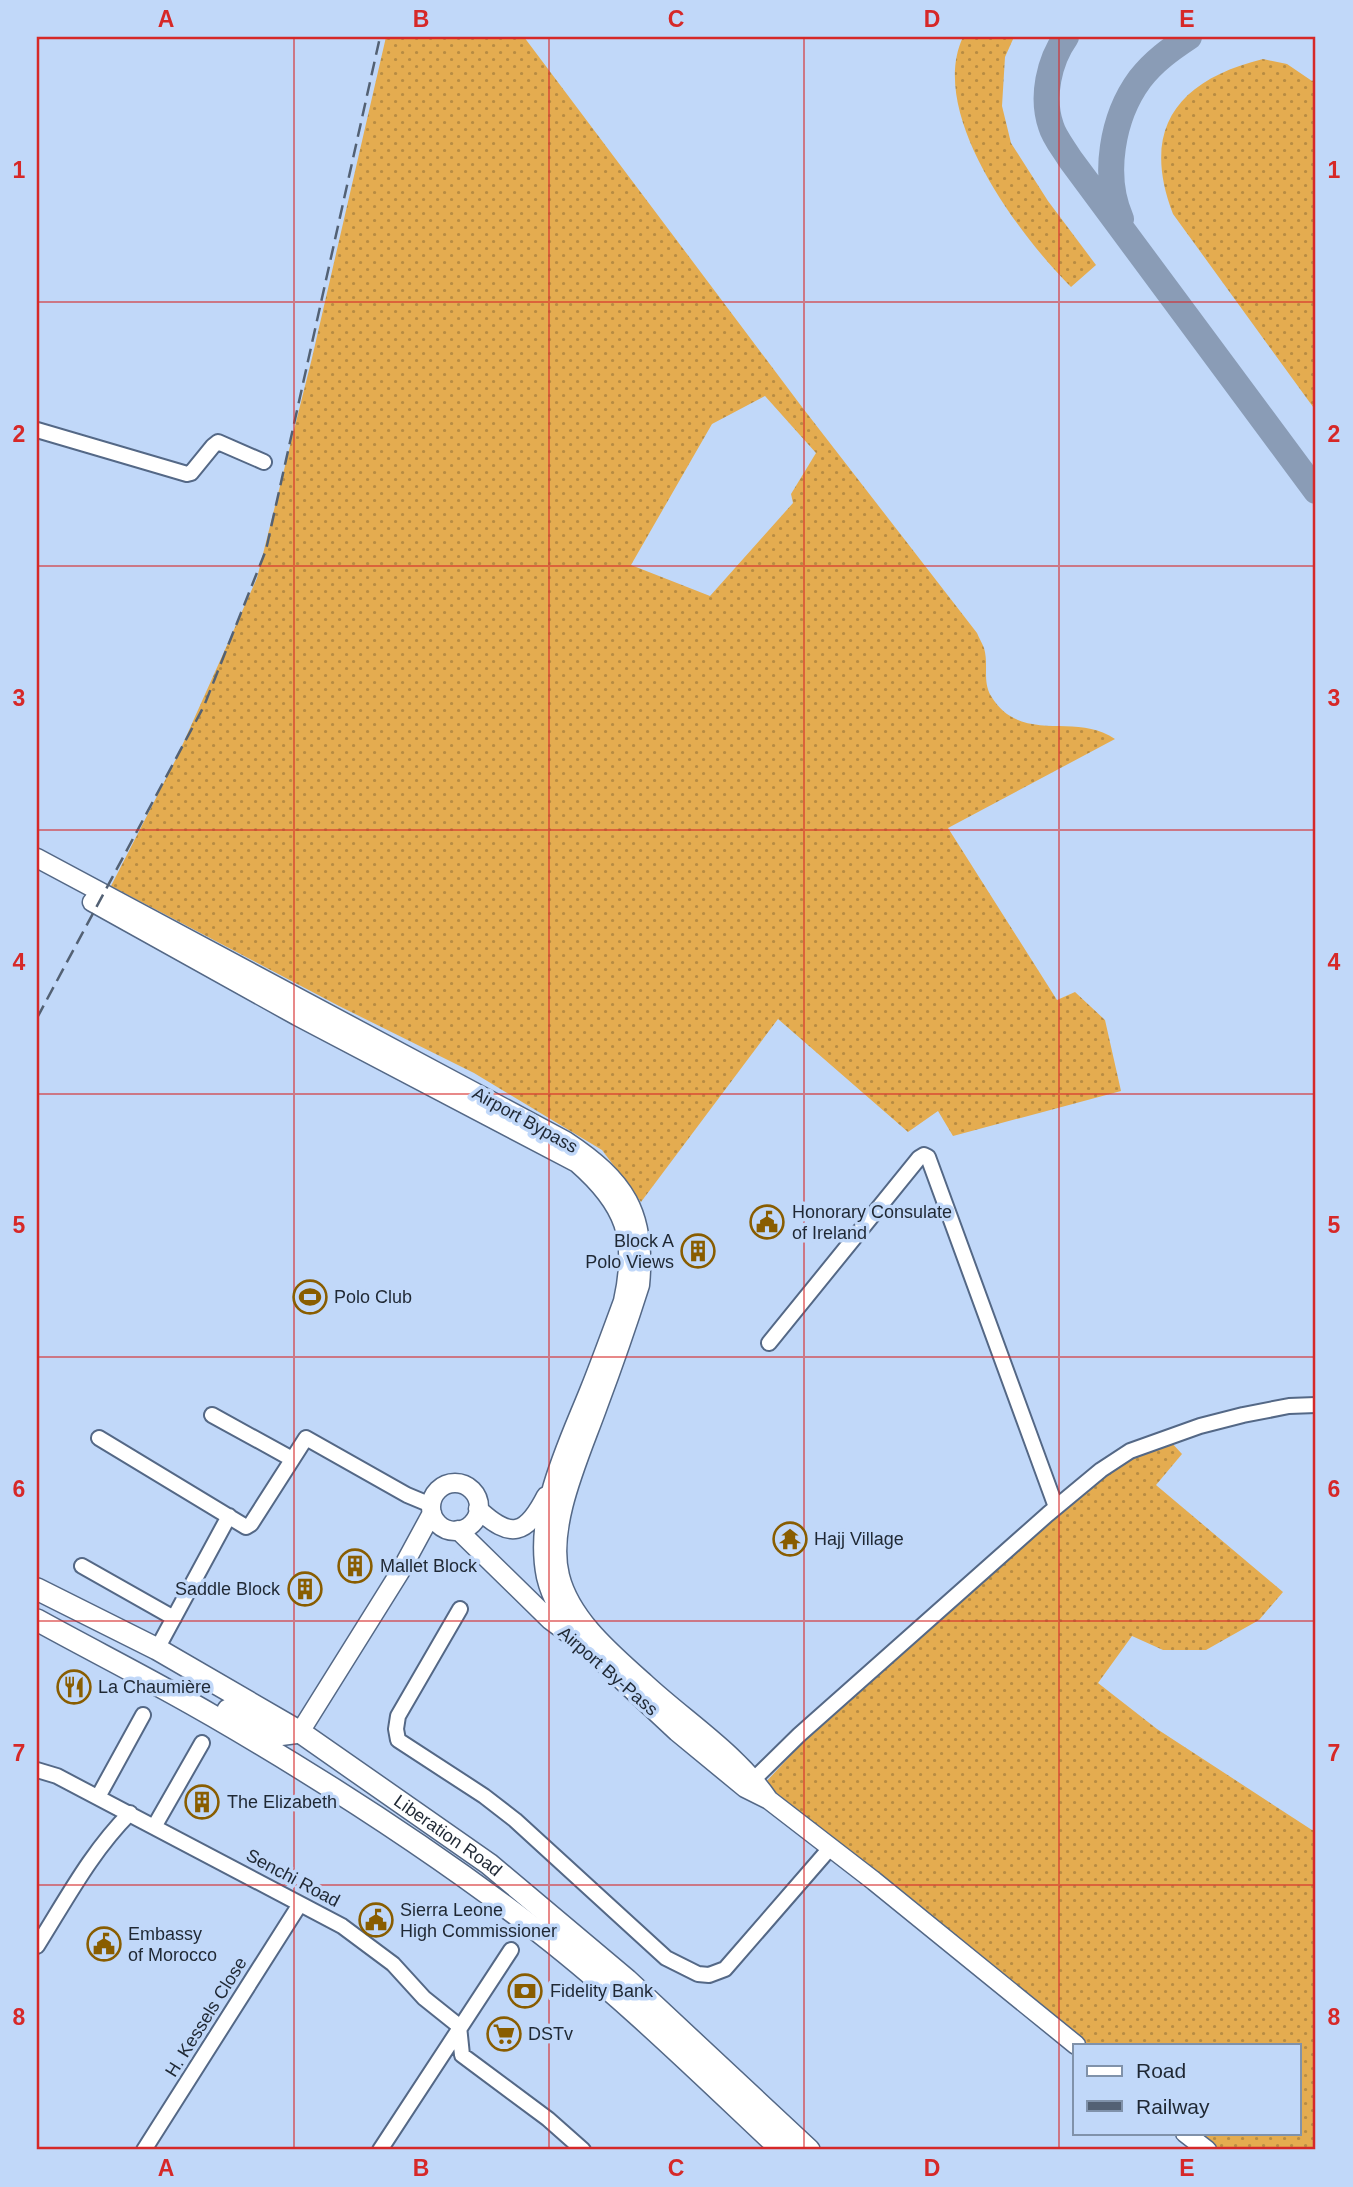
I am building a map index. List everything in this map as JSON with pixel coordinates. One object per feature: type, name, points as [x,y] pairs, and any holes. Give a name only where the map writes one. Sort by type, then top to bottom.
[{"type":"highway","name":"Liberation Road","points":[[37,1589],[157,1649],[300,1732],[489,1864],[627,1980],[809,2150]]},
{"type":"highway","name":"Liberation Road","points":[[37,1620],[214,1716],[418,1844],[527,1923],[672,2046],[782,2150]]},
{"type":"highway","points":[[166,1690],[176,1690],[210,1701],[277,1735],[300,1732]]},
{"type":"main road","name":"Airport Bypass","points":[[37,858],[566,1141],[598,1164],[625,1195],[639,1229],[642,1252],[640,1285],[570,1486],[557,1545],[560,1576],[592,1642]]},
{"type":"main road","name":"Airport Bypass","points":[[37,872],[297,1016],[577,1163],[605,1189],[623,1221],[628,1238],[629,1275],[623,1301],[552,1485],[544,1558],[546,1576],[561,1612],[592,1642]]},
{"type":"main road","points":[[300,1732],[400,1572],[431,1509],[434,1494],[452,1483],[471,1489],[477,1498],[478,1509],[471,1524],[430,1539],[400,1572]]},
{"type":"main road","points":[[478,1509],[501,1527],[521,1527],[537,1515],[552,1485]]},
{"type":"main road","points":[[431,1509],[434,1519],[451,1530]]},
{"type":"main road","name":"Airport By-Pass","points":[[451,1530],[550,1620],[592,1642],[645,1683],[769,1800],[1075,2044]]},
{"type":"main road","points":[[1186,2134],[1207,2150]]},
{"type":"street","points":[[37,430],[187,474],[191,473],[218,442],[264,462]]},
{"type":"street","points":[[769,1343],[919,1158],[924,1155],[929,1157],[1056,1507]]},
{"type":"street","points":[[750,1783],[1056,1507],[1101,1470],[1130,1451],[1150,1443],[1243,1415],[1289,1406],[1316,1405]]},
{"type":"street","points":[[212,1415],[292,1459]]},
{"type":"street","points":[[99,1438],[248,1527],[303,1440],[308,1438],[431,1509]]},
{"type":"street","points":[[157,1649],[229,1516]]},
{"type":"street","points":[[82,1566],[174,1618]]},
{"type":"street","points":[[460,1609],[398,1716],[398,1740],[484,1796],[515,1820],[666,1958],[698,1974],[709,1975],[725,1969],[831,1847]]},
{"type":"street","points":[[98,1797],[143,1715]]},
{"type":"street","points":[[155,1827],[202,1743]]},
{"type":"street","name":"Senchi Road","points":[[37,1770],[57,1776],[130,1813],[342,1926],[379,1952],[424,1998],[459,2026]]},
{"type":"street","points":[[37,1946],[89,1863],[130,1813]]},
{"type":"street","name":"H. Kessels Close","points":[[144,2150],[300,1903]]},
{"type":"street","points":[[380,2150],[511,1950]]},
{"type":"street","points":[[459,2026],[462,2055],[548,2119],[583,2150]]},
{"type":"shaded area","points":[[386,37],[524,37],[802,407],[977,633],[984,648],[988,690],[1003,711],[1018,720],[1033,724],[1100,731],[1115,739],[948,828],[1057,1000],[1075,992],[1105,1020],[1121,1091],[953,1136],[938,1111],[908,1132],[778,1019],[641,1202],[602,1150],[474,1073],[339,1006],[111,886],[177,757],[257,578],[312,358]],"holes":[[[765,396],[816,453],[791,494],[793,503],[710,596],[631,565],[712,424]]]},
{"type":"shaded area","points":[[963,37],[1014,37],[1005,57],[1002,106],[1011,143],[1048,201],[1096,265],[1071,287],[1027,237],[1004,205],[968,136],[957,101],[955,67]]},
{"type":"shaded area","points":[[1263,59],[1287,64],[1312,81],[1316,78],[1316,411],[1173,214],[1164,184],[1161,156],[1165,133],[1174,112],[1188,95],[1208,80],[1233,68]]},
{"type":"shaded area","points":[[1170,1441],[1182,1454],[1156,1485],[1283,1592],[1259,1620],[1206,1650],[1163,1650],[1132,1636],[1098,1683],[1157,1729],[1312,1830],[1316,1829],[1316,2150],[1216,2150],[1195,2134],[1300,2134],[1300,2044],[1087,2044],[764,1784],[873,1667],[1079,1491],[1139,1452]]},
{"type":"taxiway","points":[[1066,37],[1055,57],[1048,80],[1048,115],[1054,134],[1316,491]]},
{"type":"taxiway","points":[[1121,219],[1115,202],[1111,166],[1123,111],[1130,94],[1145,73],[1189,37]]},
{"type":"railway","points":[[37,1018],[204,706],[266,550],[380,37]]},
{"type":"place","name":"Honorary Consulate of Ireland","points":[[767,1222]]},
{"type":"place","name":"Block A Polo Views","points":[[698,1251]]},
{"type":"place","name":"Polo Club","points":[[310,1297]]},
{"type":"place","name":"Hajj Village","points":[[790,1539]]},
{"type":"place","name":"Mallet Block","points":[[355,1566]]},
{"type":"place","name":"Saddle Block","points":[[305,1589]]},
{"type":"place","name":"La Chaumière","points":[[74,1687]]},
{"type":"place","name":"The Elizabeth","points":[[202,1802]]},
{"type":"place","name":"Sierra Leone High Commissioner","points":[[376,1920]]},
{"type":"place","name":"Embassy of Morocco","points":[[104,1944]]},
{"type":"place","name":"Fidelity Bank","points":[[525,1991]]},
{"type":"place","name":"DSTv","points":[[504,2034]]}]
